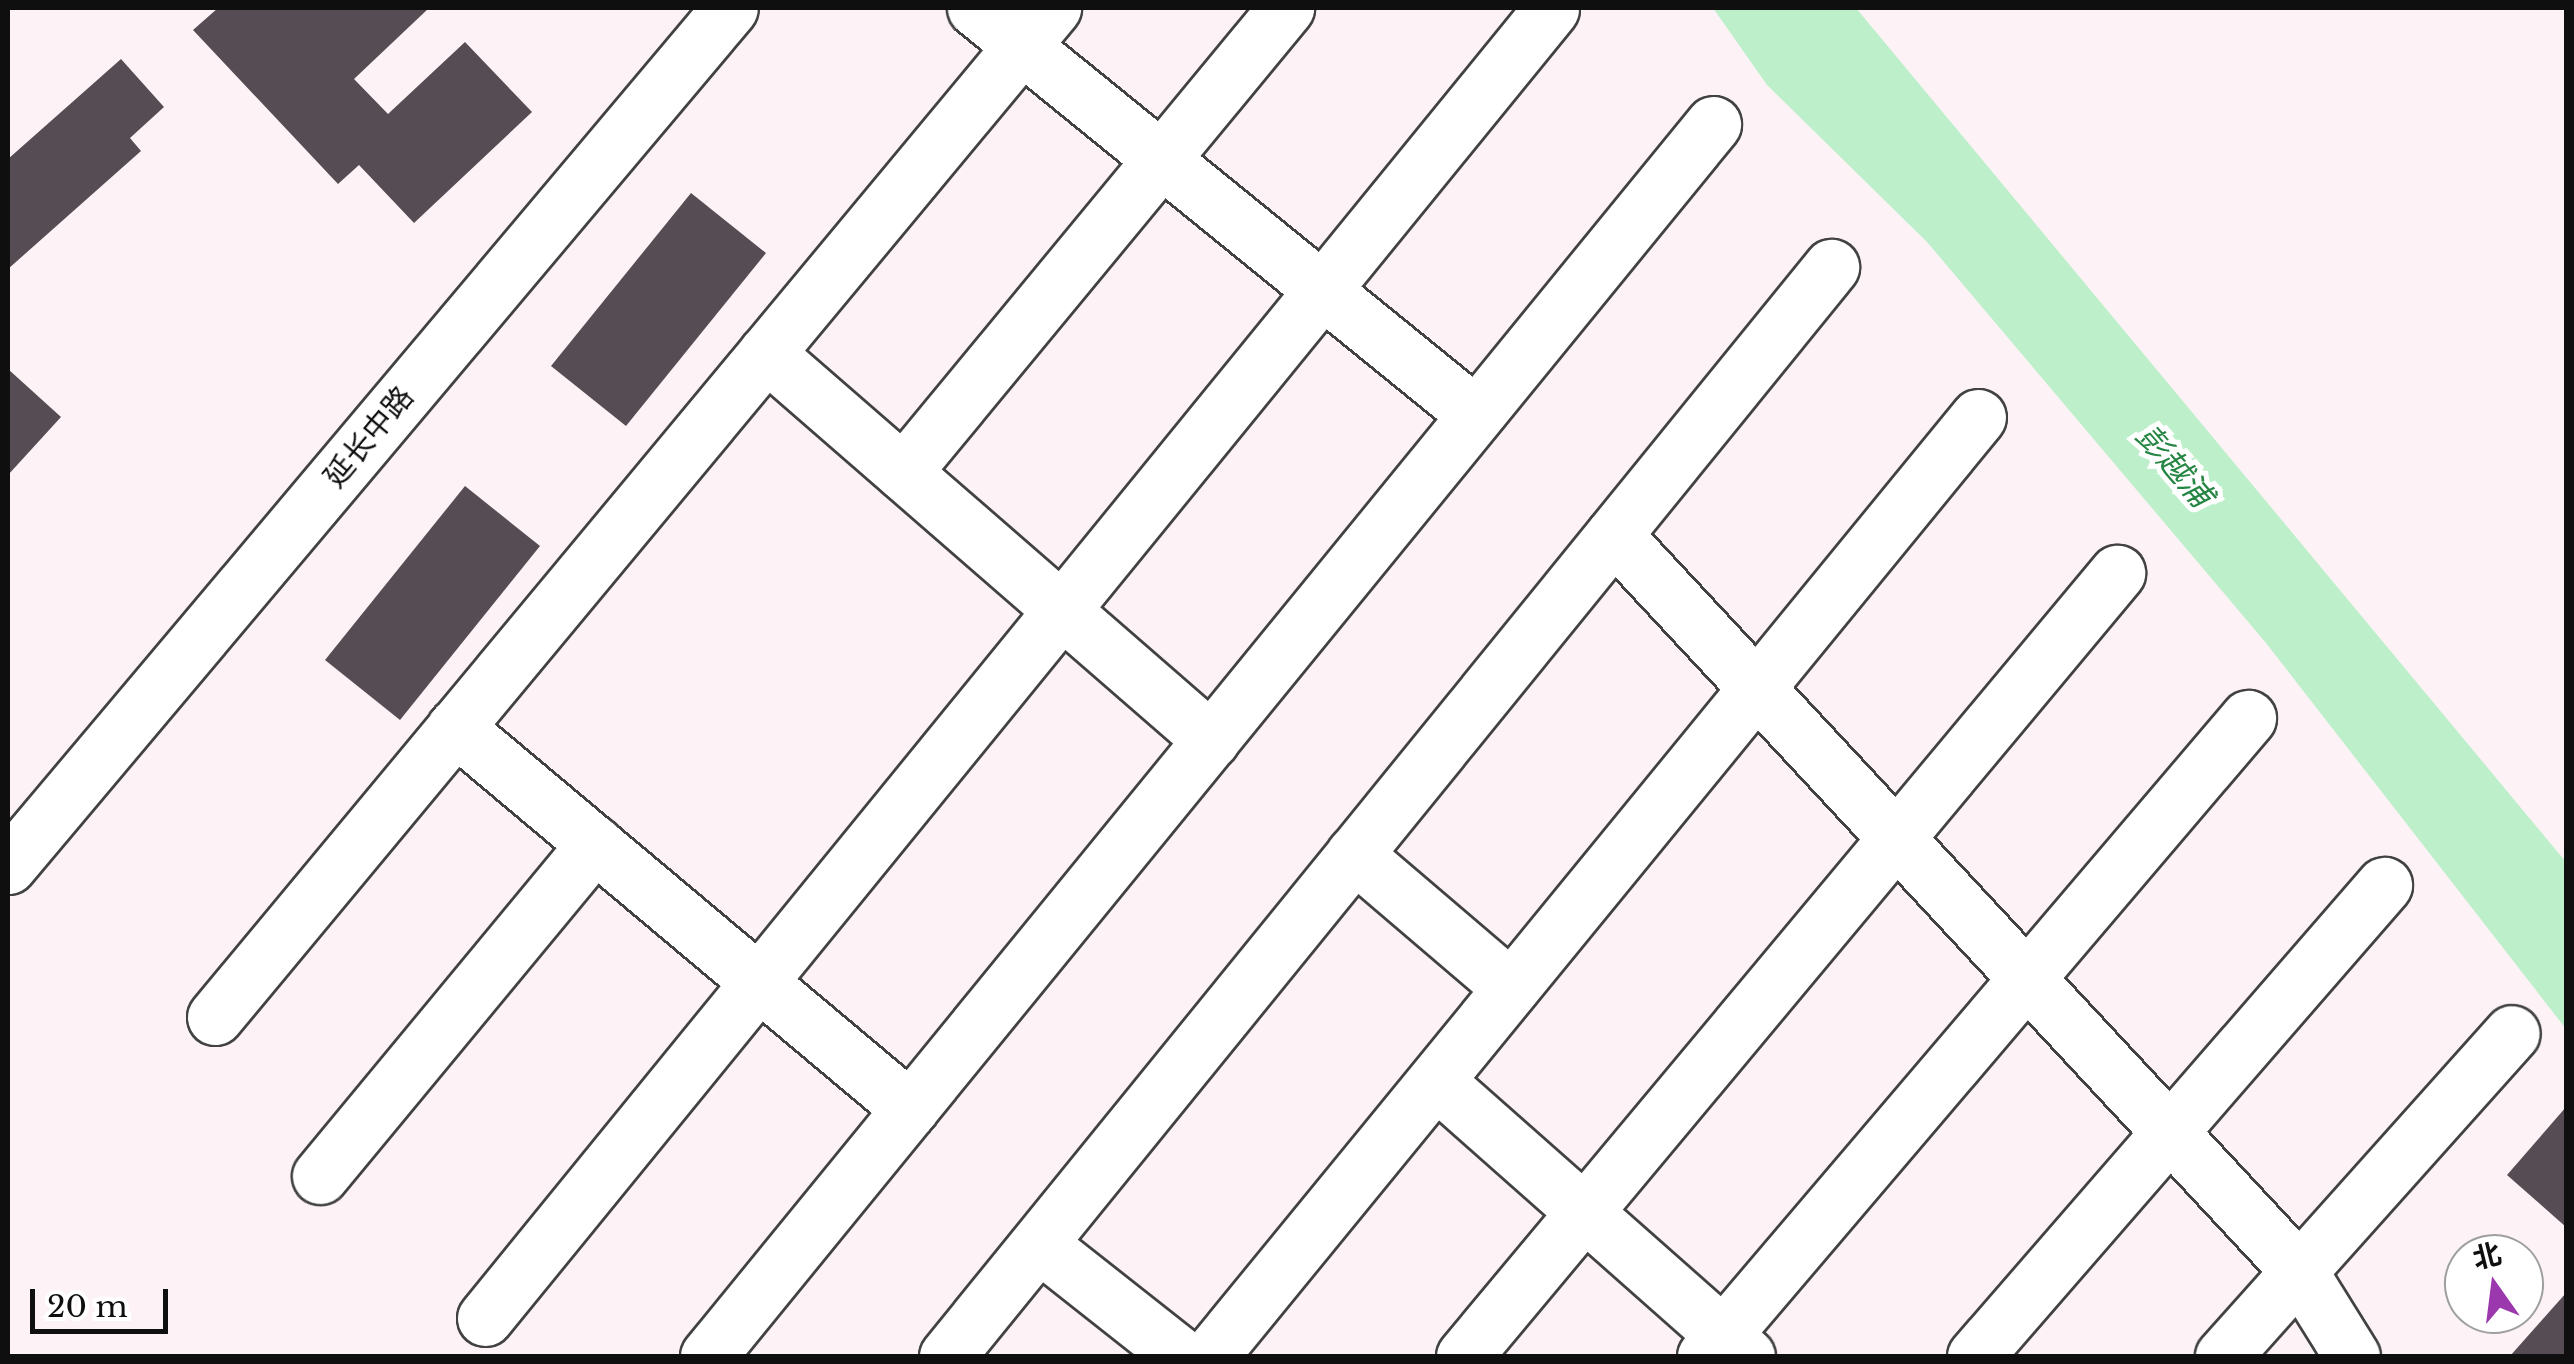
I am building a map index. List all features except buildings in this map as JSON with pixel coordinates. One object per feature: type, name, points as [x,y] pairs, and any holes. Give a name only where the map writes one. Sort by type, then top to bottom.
[{"type":"street","name":"延长中路","points":[[8,866],[730,8]]},
{"type":"street","points":[[974,8],[1037,27],[1161,159],[1476,415]]},
{"type":"street","points":[[902,472],[1286,8]]},
{"type":"street","points":[[484,1318],[1550,9]]},
{"type":"street","points":[[215,1017],[1037,27]]},
{"type":"street","points":[[708,1356],[1713,124]]},
{"type":"street","points":[[947,1356],[1831,267]]},
{"type":"street","points":[[766,352],[1211,740]]},
{"type":"street","points":[[1210,1356],[1978,417]]},
{"type":"street","points":[[1614,535],[2299,1271],[2352,1356]]},
{"type":"street","points":[[1464,1356],[2117,573]]},
{"type":"street","points":[[1436,1080],[1584,1213],[1725,1349],[2026,979],[2248,718]]},
{"type":"street","points":[[456,727],[910,1109]]},
{"type":"street","points":[[320,1176],[595,844]]},
{"type":"street","points":[[1354,854],[1511,988]]},
{"type":"street","points":[[1975,1356],[2384,885]]},
{"type":"street","points":[[2223,1356],[2512,1032]]},
{"type":"street","points":[[1039,1244],[1181,1356]]},
{"type":"water","name":"彭越浦","points":[[1713,8],[1856,8],[2566,862],[2566,1029],[2266,643],[1927,242],[1767,85]]}]
